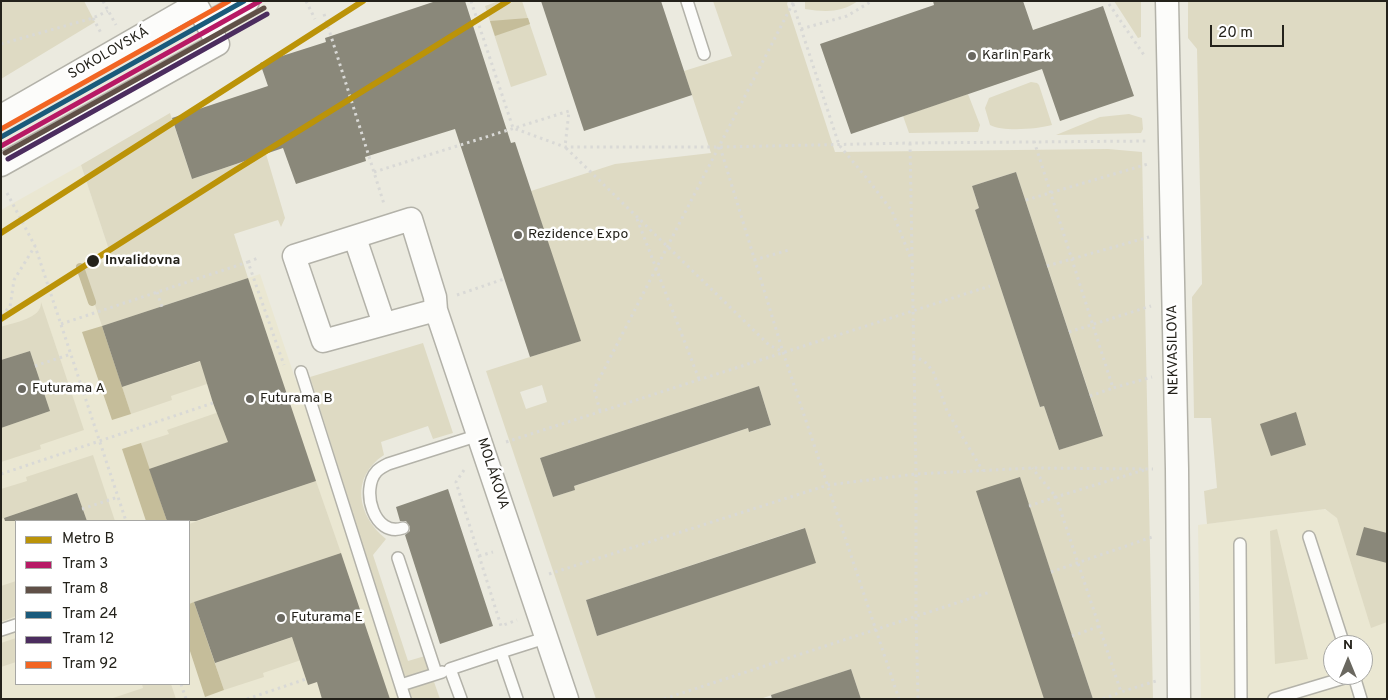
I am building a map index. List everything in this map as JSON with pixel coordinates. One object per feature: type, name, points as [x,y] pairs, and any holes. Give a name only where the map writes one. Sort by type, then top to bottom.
[{"type":"street","points":[[207,24],[248,1]]},
{"type":"street","name":"NEKVASILOVA","points":[[1167,1],[1177,469],[1179,699]]},
{"type":"street","name":"SOKOLOVSKÁ","points":[[1,116],[196,3],[218,44],[1,165]]},
{"type":"street","name":"MOLÁKOVA","points":[[436,310],[323,341],[294,256],[355,238],[388,218],[411,219],[435,297],[436,310],[567,699]]},
{"type":"street","points":[[355,238],[384,324]]},
{"type":"lane","points":[[687,1],[704,54]]},
{"type":"lane","points":[[301,372],[405,699]]},
{"type":"lane","points":[[403,528],[396,530],[388,529],[378,520],[372,507],[369,494],[371,482],[377,471],[388,464],[481,442]]},
{"type":"lane","points":[[1308,537],[1341,635]]},
{"type":"lane","points":[[1240,544],[1241,699]]},
{"type":"lane","points":[[398,558],[436,674]]},
{"type":"lane","points":[[1,630],[15,625]]},
{"type":"lane","points":[[400,685],[546,638]]},
{"type":"lane","points":[[501,652],[517,699]]},
{"type":"lane","points":[[450,669],[461,699]]},
{"type":"lane","points":[[1274,699],[1323,684]]},
{"type":"lane","points":[[1357,685],[1361,699]]},
{"type":"path","points":[[103,1],[116,26]]},
{"type":"path","points":[[306,1],[315,19]]},
{"type":"path","points":[[471,1],[513,128]]},
{"type":"path","points":[[801,29],[847,16],[872,1]]},
{"type":"path","points":[[793,2],[839,145],[892,211],[912,261]]},
{"type":"path","points":[[600,411],[594,389],[793,2]]},
{"type":"path","points":[[1109,4],[1147,60]]},
{"type":"path","points":[[1,44],[93,18],[108,11]]},
{"type":"path","points":[[324,14],[388,218]]},
{"type":"path","points":[[93,18],[101,34]]},
{"type":"path","points":[[374,172],[569,110],[565,147]]},
{"type":"path","points":[[513,128],[565,147],[720,147],[1148,141]]},
{"type":"path","points":[[1034,142],[1113,388]]},
{"type":"path","points":[[910,143],[918,699]]},
{"type":"path","points":[[565,147],[768,345],[783,352]]},
{"type":"path","points":[[720,147],[783,352],[899,699]]},
{"type":"path","points":[[1026,200],[1170,158]]},
{"type":"path","points":[[6,193],[36,246],[126,520]]},
{"type":"path","points":[[636,216],[699,379]]},
{"type":"path","points":[[1047,266],[1172,231]]},
{"type":"path","points":[[1,315],[10,307],[14,280],[36,246]]},
{"type":"path","points":[[754,260],[789,250]]},
{"type":"path","points":[[61,324],[258,258]]},
{"type":"path","points":[[248,262],[285,367]]},
{"type":"path","points":[[456,295],[504,278]]},
{"type":"path","points":[[481,442],[600,411],[990,286]]},
{"type":"path","points":[[157,292],[162,307]]},
{"type":"path","points":[[1069,332],[1173,299]]},
{"type":"path","points":[[35,366],[71,354]]},
{"type":"path","points":[[913,356],[933,370],[952,421],[983,471]]},
{"type":"path","points":[[1090,396],[1175,370]]},
{"type":"path","points":[[1,474],[213,403]]},
{"type":"path","points":[[528,582],[828,485],[916,474],[1031,468],[1177,469]]},
{"type":"path","points":[[1031,468],[1056,497],[1121,692]]},
{"type":"path","points":[[1029,506],[1147,469]]},
{"type":"path","points":[[464,470],[456,482],[501,626],[512,622]]},
{"type":"path","points":[[82,509],[118,497]]},
{"type":"path","points":[[1051,572],[1177,529]]},
{"type":"path","points":[[479,556],[490,553]]},
{"type":"path","points":[[664,699],[990,592]]},
{"type":"path","points":[[1072,636],[1100,626]]},
{"type":"path","points":[[1103,699],[1178,671]]},
{"type":"path","points":[[247,699],[306,679]]},
{"type":"path","points":[[181,685],[186,699]]},
{"type":"shaded area","points":[[1,1],[84,1],[95,22],[1,79]]},
{"type":"shaded area","points":[[499,1],[522,1],[547,75],[511,87],[485,6]]},
{"type":"shaded area","points":[[713,1],[788,1],[787,4],[835,152],[1108,149],[1142,152],[1153,699],[1093,699],[1029,506],[1044,699],[861,699],[851,669],[760,699],[596,699],[486,371],[580,341],[531,191],[615,164],[711,153],[684,71],[732,56]],"holes":[[[1016,172],[1103,435],[1059,450],[1044,406],[1040,407],[975,210],[979,208],[972,186]],[[542,385],[547,402],[526,409],[520,392]],[[759,386],[771,425],[750,432],[748,428],[574,486],[574,490],[553,497],[540,458]],[[804,528],[815,563],[597,636],[586,600]]]},
{"type":"shaded area","points":[[805,1],[858,1],[839,10],[819,11],[805,9]]},
{"type":"shaded area","points":[[1114,1],[1141,1],[1141,37],[1138,38]]},
{"type":"shaded area","points":[[1188,1],[1387,1],[1387,622],[1371,628],[1337,518],[1325,509],[1207,524],[1204,491],[1217,488],[1211,418],[1194,418],[1192,297],[1202,284],[1197,49],[1188,38]]},
{"type":"shaded area","points":[[528,18],[530,24],[495,36],[490,21]]},
{"type":"shaded area","points":[[1031,82],[1039,85],[1052,125],[1030,129],[1003,129],[990,125],[985,108],[989,98]]},
{"type":"shaded area","points":[[968,94],[980,125],[978,132],[909,133],[903,116]]},
{"type":"shaded area","points":[[170,113],[192,179],[266,154],[285,218],[281,227],[278,220],[234,234],[248,278],[102,326],[83,269],[112,259],[81,165]]},
{"type":"shaded area","points":[[1129,114],[1142,118],[1143,129],[1141,133],[1056,135],[1100,117]]},
{"type":"shaded area","points":[[81,165],[112,259],[162,307],[260,274],[296,381],[310,377],[411,699],[1,699],[1,210]]},
{"type":"shaded area","points":[[41,302],[84,430],[40,445],[41,449],[1,462],[1,428],[50,411],[30,351],[1,360],[1,327],[32,316],[40,308]]},
{"type":"shaded area","points":[[102,326],[131,414],[112,420],[82,332]]},
{"type":"shaded area","points":[[423,343],[453,433],[433,439],[428,426],[381,442],[384,455],[373,464],[366,474],[362,485],[361,497],[369,519],[376,530],[386,539],[373,555],[408,661],[425,656],[440,699],[411,699],[310,377]]},
{"type":"shaded area","points":[[202,361],[210,383],[171,396],[172,400],[131,414],[122,387]]},
{"type":"shaded area","points":[[219,412],[229,442],[149,469],[141,443],[169,434],[167,430]]},
{"type":"shaded area","points":[[141,443],[167,520],[146,520],[122,449]]},
{"type":"shaded area","points":[[93,455],[115,520],[87,520],[77,493],[1,519],[1,489],[27,481],[26,477]]},
{"type":"shaded area","points":[[316,481],[341,553],[190,604],[190,524]]},
{"type":"shaded area","points":[[1324,509],[1337,517],[1387,528],[1387,699],[1201,699],[1198,525]]},
{"type":"shaded area","points":[[1277,529],[1308,659],[1275,664],[1270,531]]},
{"type":"shaded area","points":[[15,581],[15,616],[1,622],[1,586]]},
{"type":"shaded area","points":[[194,602],[224,690],[205,697],[190,651],[190,604]]},
{"type":"shaded area","points":[[293,637],[301,660],[263,673],[264,677],[224,690],[215,663]]},
{"type":"shaded area","points":[[15,638],[15,662],[1,667],[1,643]]},
{"type":"shaded area","points":[[142,685],[171,685],[176,699],[110,699],[143,688]]},
{"type":"building","points":[[436,1],[465,1],[511,143],[515,142],[581,341],[530,357],[455,129],[365,157],[366,161],[296,184],[283,148],[192,179],[172,118],[268,86],[260,63],[326,42],[325,38]]},
{"type":"building","points":[[541,1],[661,1],[692,95],[584,131]]},
{"type":"building","name":"Karlin Park","points":[[933,1],[1023,1],[1033,30],[1103,6],[1134,96],[1060,121],[1042,69],[851,134],[820,44],[934,5]]},
{"type":"building","points":[[1016,172],[1103,436],[1059,450],[1044,406],[1040,407],[975,210],[979,208],[972,186]]},
{"type":"building","name":"Futurama B","points":[[248,278],[316,481],[196,521],[167,520],[149,469],[228,442],[200,361],[122,387],[102,326]]},
{"type":"building","name":"Futurama A","points":[[30,351],[50,411],[1,428],[1,360]]},
{"type":"building","points":[[759,386],[771,425],[749,432],[748,428],[574,486],[575,490],[553,497],[540,458]]},
{"type":"building","points":[[1296,412],[1306,445],[1271,456],[1260,424]]},
{"type":"building","points":[[1020,477],[1093,699],[1044,699],[976,491]]},
{"type":"building","points":[[448,489],[493,626],[440,644],[405,535],[410,531],[410,527],[406,521],[400,521],[396,507]]},
{"type":"building","points":[[77,493],[87,520],[5,521],[4,518]]},
{"type":"building","points":[[1364,527],[1387,533],[1387,563],[1356,555]]},
{"type":"building","points":[[805,528],[816,563],[597,636],[586,600]]},
{"type":"building","name":"Futurama E","points":[[341,553],[390,699],[322,699],[317,682],[308,685],[292,637],[215,663],[194,602]]},
{"type":"building","points":[[851,669],[861,699],[772,699],[771,695]]},
{"type":"waterway","points":[[80,267],[92,302]]},
{"type":"metro line","name":"B","points":[[1,233],[363,1]]},
{"type":"metro line","name":"B","points":[[1,319],[234,171],[508,1]]},
{"type":"tram line","name":"92","points":[[1,129],[229,1]]},
{"type":"tram line","name":"24","points":[[1,137],[244,1]]},
{"type":"tram line","name":"3","points":[[1,146],[260,1]]},
{"type":"tram line","name":"8","points":[[5,153],[264,8]]},
{"type":"tram line","name":"12","points":[[8,159],[267,14]]},
{"type":"place","name":"Karlin Park","points":[[972,56]]},
{"type":"place","name":"Rezidence Expo","points":[[518,235]]},
{"type":"place","name":"Invalidovna","points":[[93,261]]},
{"type":"place","name":"Futurama A","points":[[22,389]]},
{"type":"place","name":"Futurama B","points":[[250,399]]},
{"type":"place","name":"Futurama E","points":[[281,618]]}]
